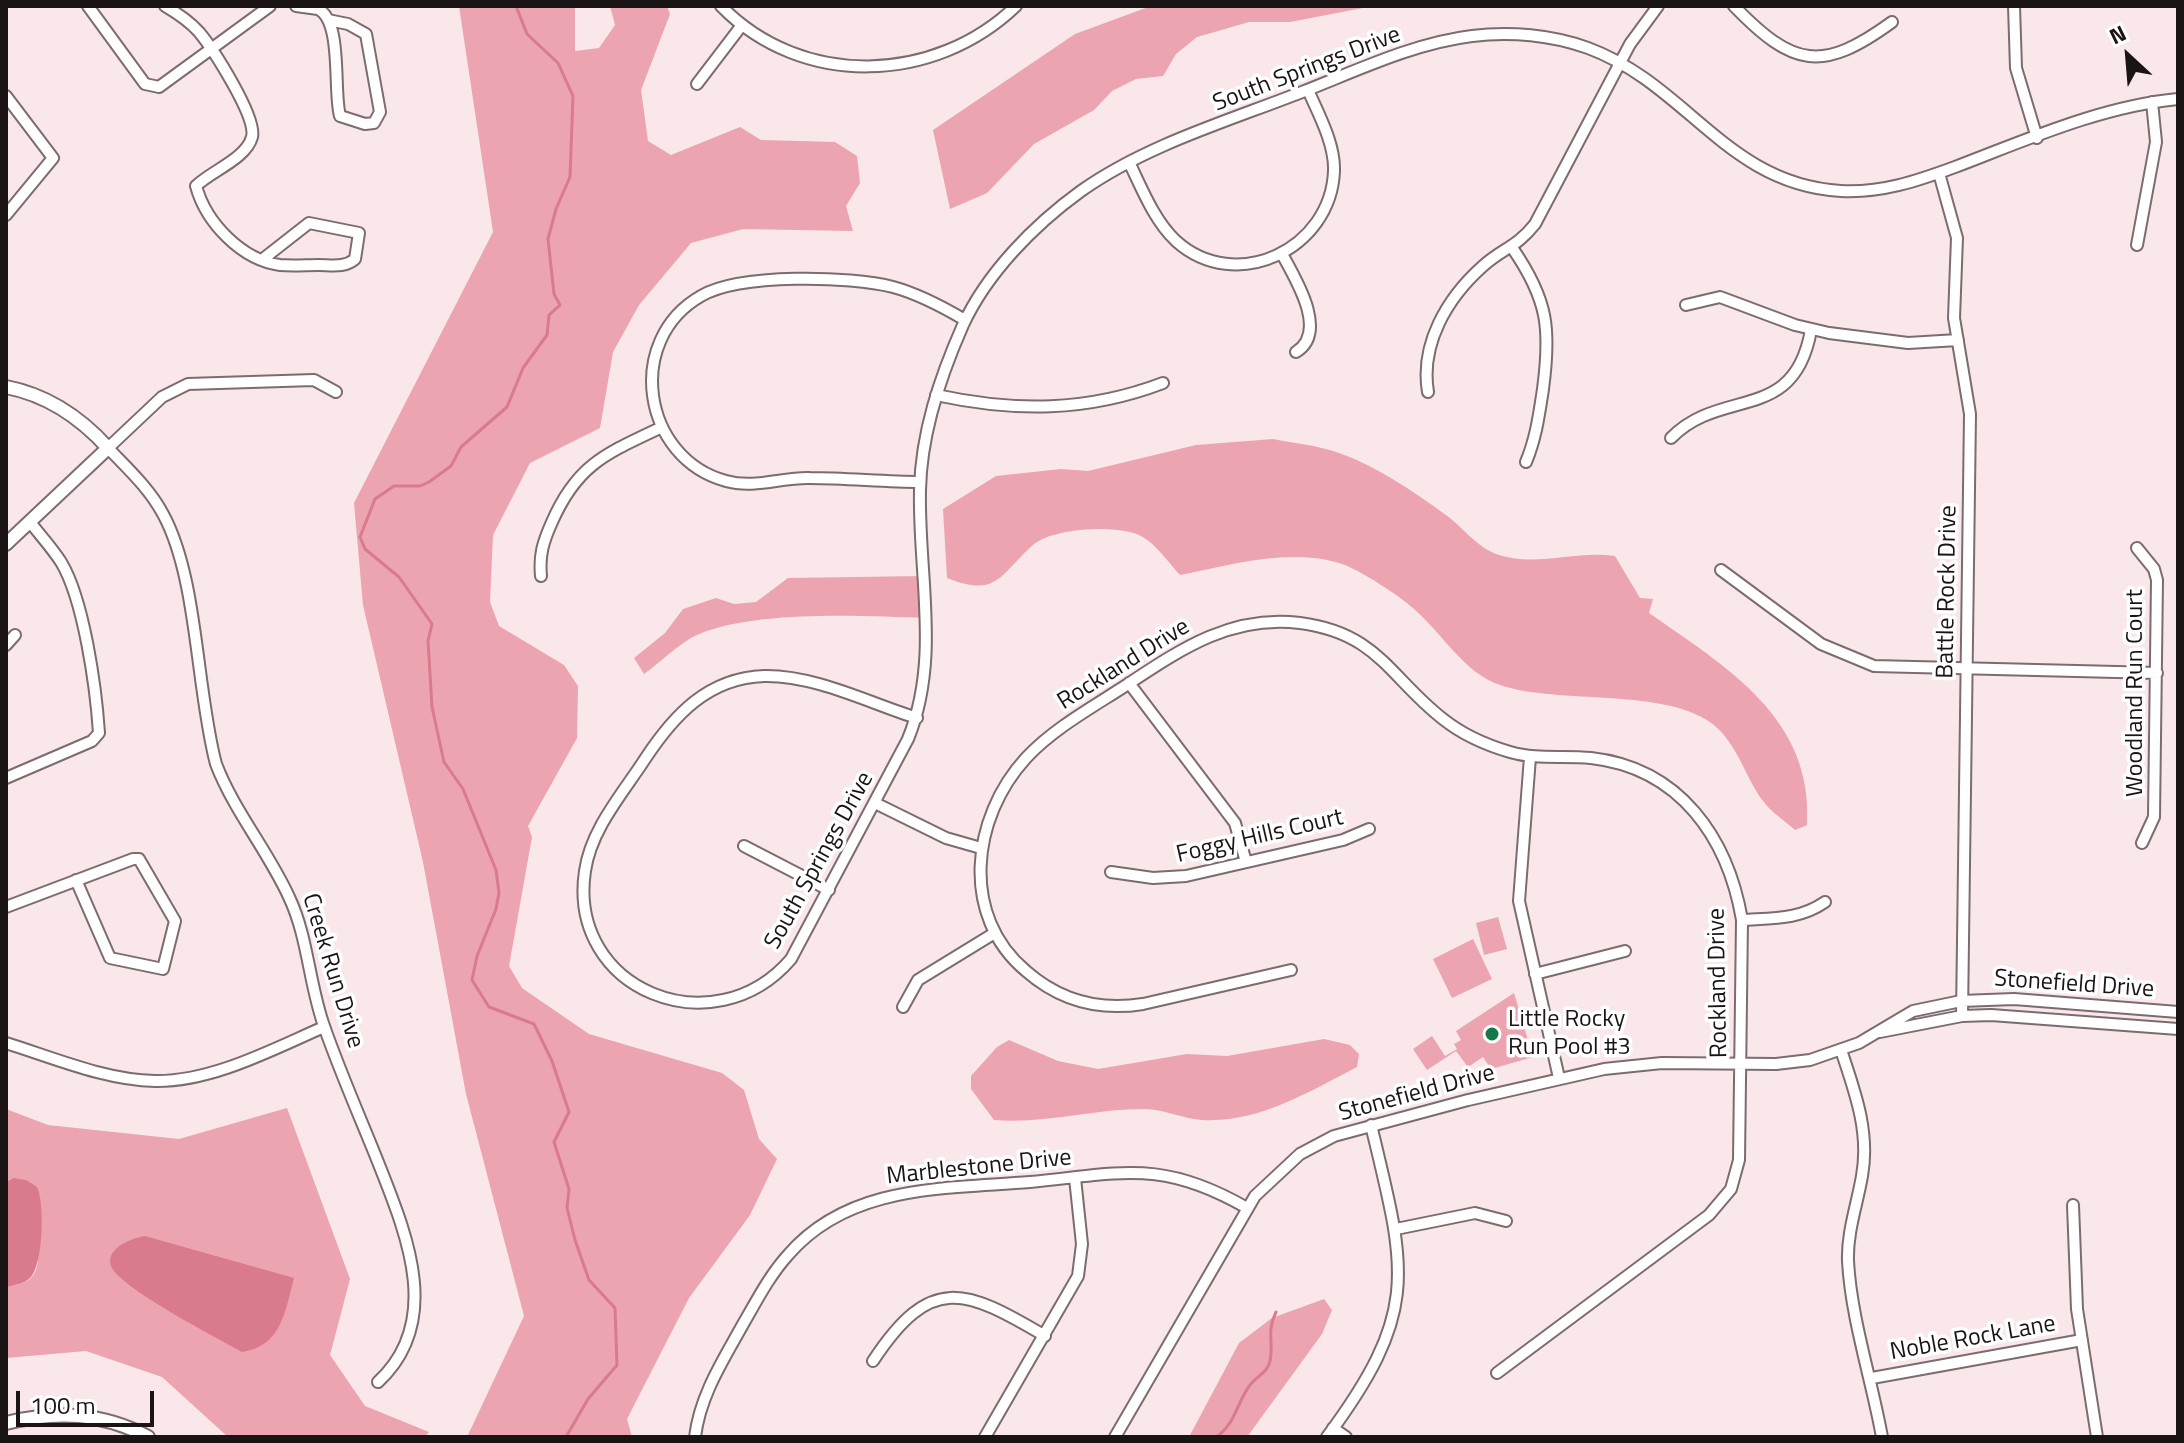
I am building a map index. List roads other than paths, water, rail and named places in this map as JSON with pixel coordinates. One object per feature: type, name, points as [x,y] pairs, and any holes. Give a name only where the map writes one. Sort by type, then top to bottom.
[{"type":"street","points":[[88,6],[145,84],[153,88],[159,87],[270,6]]},
{"type":"street","points":[[165,6],[199,31],[233,84],[251,127],[246,148],[196,186],[210,214],[232,243],[263,259],[279,265],[350,264],[355,259],[359,233],[309,223],[263,259]]},
{"type":"street","points":[[296,6],[318,9],[328,20],[338,72],[340,116],[365,124],[374,123],[380,112],[366,34],[348,24],[328,20]]},
{"type":"street","points":[[721,6],[742,25],[779,47],[815,61],[882,67],[931,59],[960,47],[988,31],[1016,6]]},
{"type":"street","points":[[1428,392],[1425,366],[1431,343],[1448,306],[1486,264],[1513,249],[1535,224],[1638,31],[1658,6]]},
{"type":"street","points":[[1734,6],[1777,46],[1808,56],[1832,55],[1854,49],[1892,22]]},
{"type":"street","points":[[2014,6],[2016,68],[2037,138]]},
{"type":"street","points":[[697,84],[742,25]]},
{"type":"street","name":"South Springs Drive","points":[[917,718],[785,677],[747,678],[711,690],[669,723],[611,811],[591,848],[584,885],[591,930],[616,968],[652,994],[697,1004],[739,997],[776,975],[791,959],[917,718],[924,688],[926,645],[920,482],[936,395],[965,320],[998,272],[1037,227],[1084,189],[1129,162],[1428,46],[1480,35],[1551,38],[1588,48],[1662,89],[1733,153],[1787,180],[1822,189],[1859,191],[1893,188],[2110,112],[2178,99]]},
{"type":"street","points":[[1129,162],[1159,220],[1191,251],[1218,262],[1238,264],[1282,254],[1312,230],[1331,191],[1331,148],[1308,90]]},
{"type":"street","points":[[6,96],[53,158],[6,215]]},
{"type":"street","points":[[2137,245],[2156,142],[2152,102]]},
{"type":"street","name":"Battle Rock Drive","points":[[1939,173],[1957,238],[1954,318],[1970,414],[1962,1016]]},
{"type":"street","points":[[1513,249],[1542,300],[1549,344],[1536,437],[1526,462]]},
{"type":"street","points":[[1282,254],[1301,289],[1308,316],[1307,339],[1296,352]]},
{"type":"street","points":[[920,482],[808,477],[761,484],[725,481],[689,462],[660,428],[651,388],[658,345],[681,311],[717,288],[750,282],[856,281],[918,296],[965,320]]},
{"type":"street","points":[[1686,305],[1720,297],[1811,330],[1908,343],[1958,340]]},
{"type":"street","points":[[1671,438],[1694,419],[1768,395],[1788,383],[1803,361],[1811,330]]},
{"type":"street","points":[[6,544],[162,397],[188,384],[314,380],[336,392]]},
{"type":"street","points":[[936,395],[999,407],[1057,408],[1102,402],[1163,383]]},
{"type":"street","points":[[6,387],[61,407],[90,428],[108,448]]},
{"type":"street","points":[[541,576],[541,547],[573,481],[596,461],[660,428]]},
{"type":"street","name":"Creek Run Drive","points":[[108,448],[149,493],[172,534],[182,570],[216,764],[229,793],[291,901],[324,1027],[404,1227],[413,1262],[414,1303],[408,1338],[397,1365],[378,1382]]},
{"type":"street","points":[[6,778],[92,741],[99,733],[82,621],[72,588],[61,562],[30,522]]},
{"type":"street","name":"Woodland Run Court","points":[[2137,548],[2156,576],[2154,817],[2142,843]]},
{"type":"street","points":[[1721,570],[1839,654],[1885,668],[2157,673]]},
{"type":"street","name":"Rockland Drive","points":[[1291,970],[1143,1004],[1100,1006],[1068,998],[1039,982],[1014,961],[993,934],[981,890],[981,848],[997,799],[1024,760],[1051,736],[1129,683],[1189,645],[1219,631],[1261,622],[1304,624],[1339,634],[1371,650],[1442,719],[1463,733],[1496,748],[1530,757],[1589,758],[1617,763],[1648,776],[1677,795],[1704,822],[1724,854],[1737,891],[1742,920],[1739,1160],[1734,1181],[1721,1204],[1497,1373]]},
{"type":"street","points":[[6,645],[15,635]]},
{"type":"street","points":[[1129,683],[1235,823],[1246,862]]},
{"type":"street","points":[[1530,757],[1519,886],[1559,1078]]},
{"type":"street","points":[[875,803],[946,838],[981,848]]},
{"type":"street","name":"Foggy Hills Court","points":[[1111,872],[1170,878],[1343,840],[1369,829]]},
{"type":"street","points":[[744,846],[829,890]]},
{"type":"street","points":[[6,907],[76,880],[139,859],[175,921],[163,969],[110,958],[76,880]]},
{"type":"street","points":[[1742,920],[1807,914],[1825,902]]},
{"type":"street","points":[[903,1007],[918,980],[993,934]]},
{"type":"street","points":[[1535,974],[1625,951]]},
{"type":"street","name":"Stonefield Drive","points":[[1115,1437],[1247,1208],[1271,1179],[1300,1154],[1334,1136],[1559,1078],[1638,1064],[1797,1062],[1841,1050],[1880,1032],[1892,1021],[1913,1011],[1961,1001],[2014,999],[2178,1012]]},
{"type":"street","name":"Stonefield Drive","points":[[1880,1032],[1897,1032],[1962,1016],[2015,1016],[2178,1029]]},
{"type":"street","points":[[6,1043],[121,1077],[171,1080],[220,1069],[324,1027]]},
{"type":"street","points":[[1841,1050],[1858,1102],[1864,1139],[1862,1176],[1851,1224],[1848,1258],[1882,1437]]},
{"type":"street","points":[[1346,1437],[1330,1432],[1368,1378],[1386,1342],[1399,1275],[1396,1229],[1371,1125]]},
{"type":"street","name":"Marblestone Drive","points":[[695,1437],[706,1392],[770,1278],[801,1241],[828,1220],[869,1201],[895,1194],[1136,1172],[1169,1175],[1205,1185],[1247,1208]]},
{"type":"street","points":[[985,1437],[1074,1287],[1081,1265],[1082,1244],[1075,1178]]},
{"type":"street","points":[[2073,1205],[2074,1282],[2097,1437]]},
{"type":"street","points":[[1396,1229],[1475,1213],[1506,1221]]},
{"type":"street","points":[[873,1361],[904,1318],[923,1306],[945,1298],[988,1303],[1045,1336]]},
{"type":"street","name":"Noble Rock Lane","points":[[1872,1378],[2082,1340]]},
{"type":"street","points":[[6,1423],[34,1416],[74,1414],[111,1421],[148,1437]]},
{"type":"waterway","points":[[516,6],[527,34],[558,63],[573,96],[570,177],[556,209],[548,239],[554,294],[560,305],[549,315],[547,335],[523,368],[507,407],[461,447],[451,466],[429,482],[420,486],[394,486],[375,499],[360,537],[365,549],[399,577],[432,624],[428,641],[432,707],[444,762],[463,789],[496,870],[499,893],[472,980],[489,1007],[534,1024],[552,1061],[569,1112],[554,1142],[569,1189],[567,1208],[575,1240],[589,1280],[615,1308],[617,1365],[588,1399],[566,1437]]},
{"type":"waterway","points":[[1216,1437],[1232,1420],[1250,1385],[1269,1365],[1271,1326],[1276,1312]]},
{"type":"place","name":"Little Rocky Run Pool #3","points":[[1492,1034]]}]
